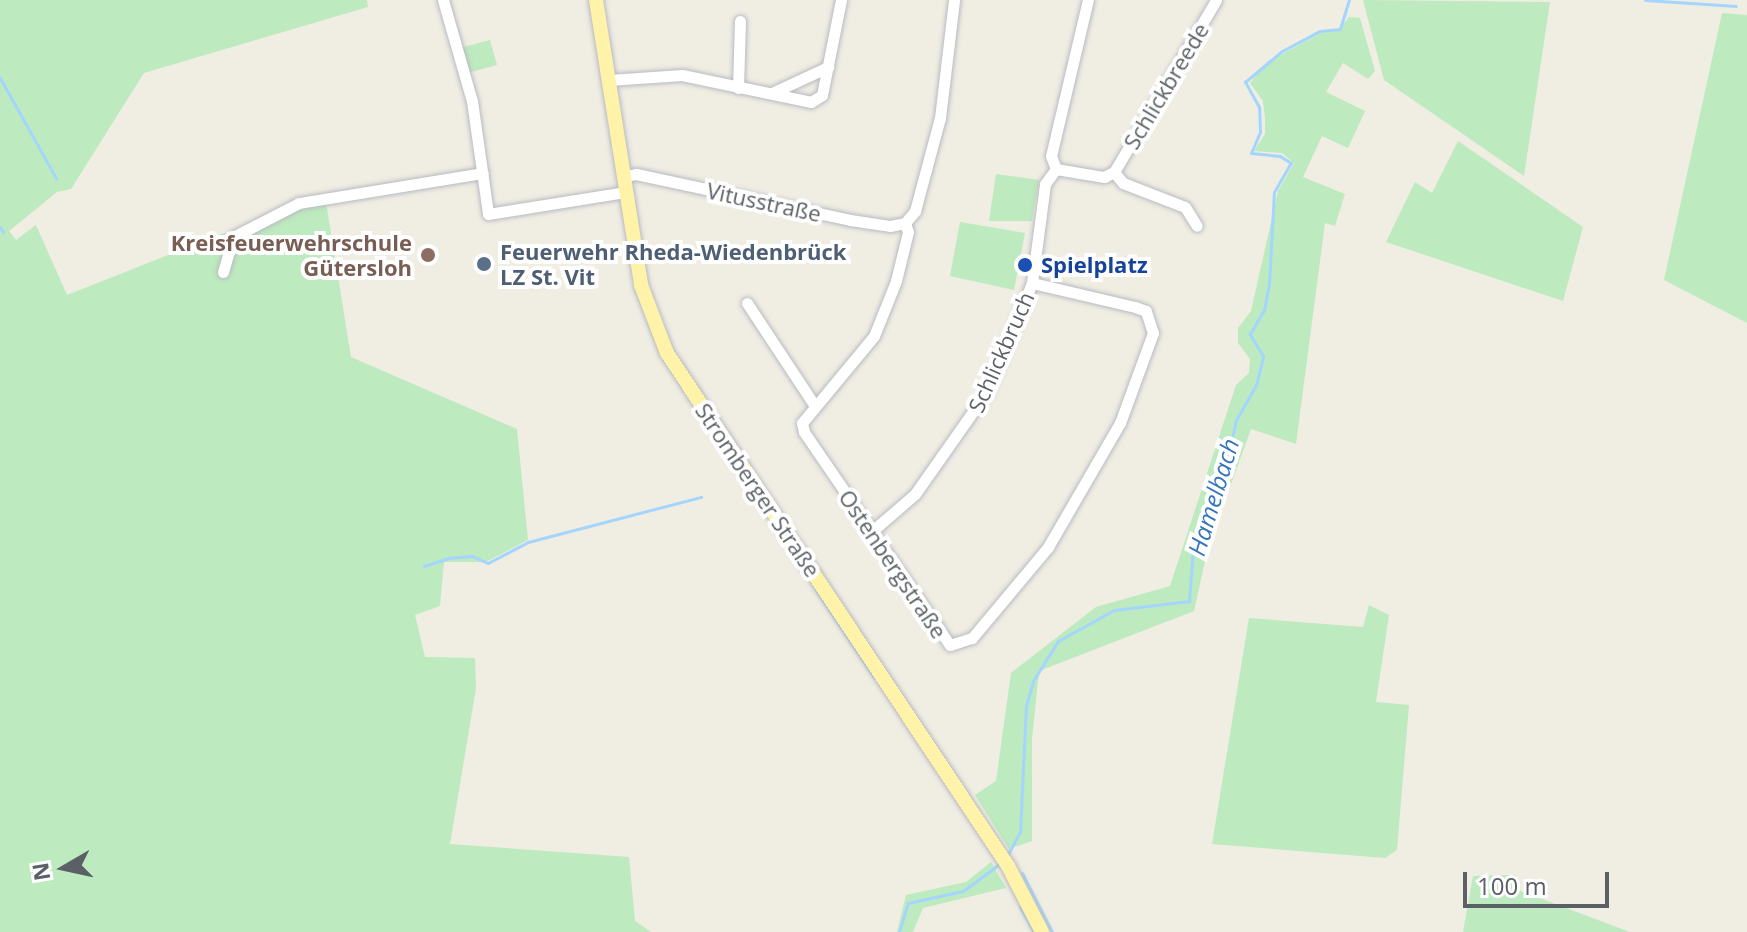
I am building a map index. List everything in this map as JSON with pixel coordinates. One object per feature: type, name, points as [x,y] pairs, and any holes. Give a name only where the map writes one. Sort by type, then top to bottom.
[{"type":"main road","name":"Stromberger Straße","points":[[596,0],[641,285],[667,353],[1008,866],[1042,932]]},
{"type":"street","points":[[443,0],[472,101],[488,214],[626,192]]},
{"type":"street","points":[[609,80],[682,75],[738,88],[817,100],[828,67],[841,0]]},
{"type":"street","points":[[747,303],[815,406],[874,336],[896,281],[908,232],[905,223],[915,211],[940,118],[954,0]]},
{"type":"street","name":"Schlickbruch","points":[[871,532],[915,494],[969,424],[1003,357],[1032,283],[1045,184],[1056,169],[1051,156],[1088,0]]},
{"type":"street","name":"Schlickbreede","points":[[1056,169],[1104,177],[1114,172],[1216,0]]},
{"type":"street","points":[[738,88],[740,21]]},
{"type":"street","points":[[774,92],[828,67]]},
{"type":"street","name":"Schlickbreede","points":[[1114,172],[1123,183],[1185,207],[1197,226]]},
{"type":"street","points":[[223,272],[233,237],[299,203],[483,173]]},
{"type":"street","name":"Vitusstraße","points":[[624,176],[636,174],[850,220],[890,226],[905,223]]},
{"type":"street","name":"Ostenbergstraße","points":[[815,406],[806,413],[804,432],[940,637],[955,646],[972,638],[1048,547],[1120,423],[1152,322],[1135,307],[1032,283]]},
{"type":"green space","points":[[0,0],[367,0],[368,7],[144,73],[71,189],[57,192],[9,231],[16,240],[36,225],[67,295],[221,234],[326,202],[351,357],[517,429],[528,540],[486,562],[444,562],[440,606],[415,615],[425,657],[475,658],[476,688],[450,844],[629,857],[635,921],[651,932],[0,932]]},
{"type":"green space","points":[[1363,0],[1550,2],[1524,176],[1384,80]]},
{"type":"green space","points":[[1722,13],[1747,15],[1747,323],[1664,280]]},
{"type":"green space","points":[[1349,17],[1360,18],[1375,71],[1368,79],[1343,63],[1326,92],[1365,111],[1348,148],[1322,136],[1303,177],[1345,194],[1335,226],[1325,223],[1296,444],[1251,429],[1208,548],[1194,611],[1039,671],[1032,739],[1032,841],[1009,849],[975,795],[996,781],[1011,673],[1096,607],[1170,586],[1236,385],[1249,373],[1250,359],[1238,343],[1238,328],[1251,311],[1278,191],[1294,163],[1282,153],[1254,151],[1265,134],[1265,119],[1263,101],[1250,83],[1267,62],[1321,33],[1339,30]]},
{"type":"green space","points":[[490,40],[497,65],[467,73],[460,48]]},
{"type":"green space","points":[[1458,141],[1583,227],[1563,301],[1386,242],[1415,182],[1432,193]]},
{"type":"green space","points":[[996,174],[1039,180],[1032,221],[989,221]]},
{"type":"green space","points":[[960,222],[1025,233],[1014,290],[950,276]]},
{"type":"green space","points":[[1369,605],[1389,615],[1376,702],[1409,705],[1397,850],[1385,858],[1212,844],[1249,618],[1363,627]]},
{"type":"green space","points":[[991,862],[1006,888],[923,908],[913,932],[897,932],[906,895],[966,882]]},
{"type":"green space","points":[[1516,875],[1518,890],[1630,932],[1463,932],[1473,876]]},
{"type":"waterway","name":"Hamelbach","points":[[1007,856],[1020,832],[1026,706],[1033,681],[1058,641],[1114,610],[1189,601],[1193,549],[1225,471],[1236,420],[1256,385],[1263,356],[1250,334],[1264,310],[1269,284],[1274,192],[1291,163],[1280,156],[1251,153],[1260,132],[1259,107],[1245,82],[1282,51],[1320,31],[1340,29],[1349,0]]},
{"type":"waterway","points":[[1645,0],[1736,6]]},
{"type":"waterway","points":[[0,78],[56,178]]},
{"type":"waterway","points":[[0,227],[3,232]]},
{"type":"waterway","points":[[424,566],[449,558],[472,556],[488,563],[528,542],[701,497]]},
{"type":"waterway","points":[[816,590],[874,677]]},
{"type":"waterway","name":"Hamelbach","points":[[899,932],[908,903],[963,891],[1002,862]]},
{"type":"waterway","points":[[1022,873],[1052,932]]},
{"type":"waterway","points":[[1020,907],[1034,932]]},
{"type":"place","name":"Kreisfeuerwehrschule Gütersloh","points":[[428,255]]},
{"type":"place","name":"Feuerwehr Rheda-Wiedenbrück LZ St. Vit","points":[[484,264]]},
{"type":"place","name":"Spielplatz","points":[[1025,265]]}]
